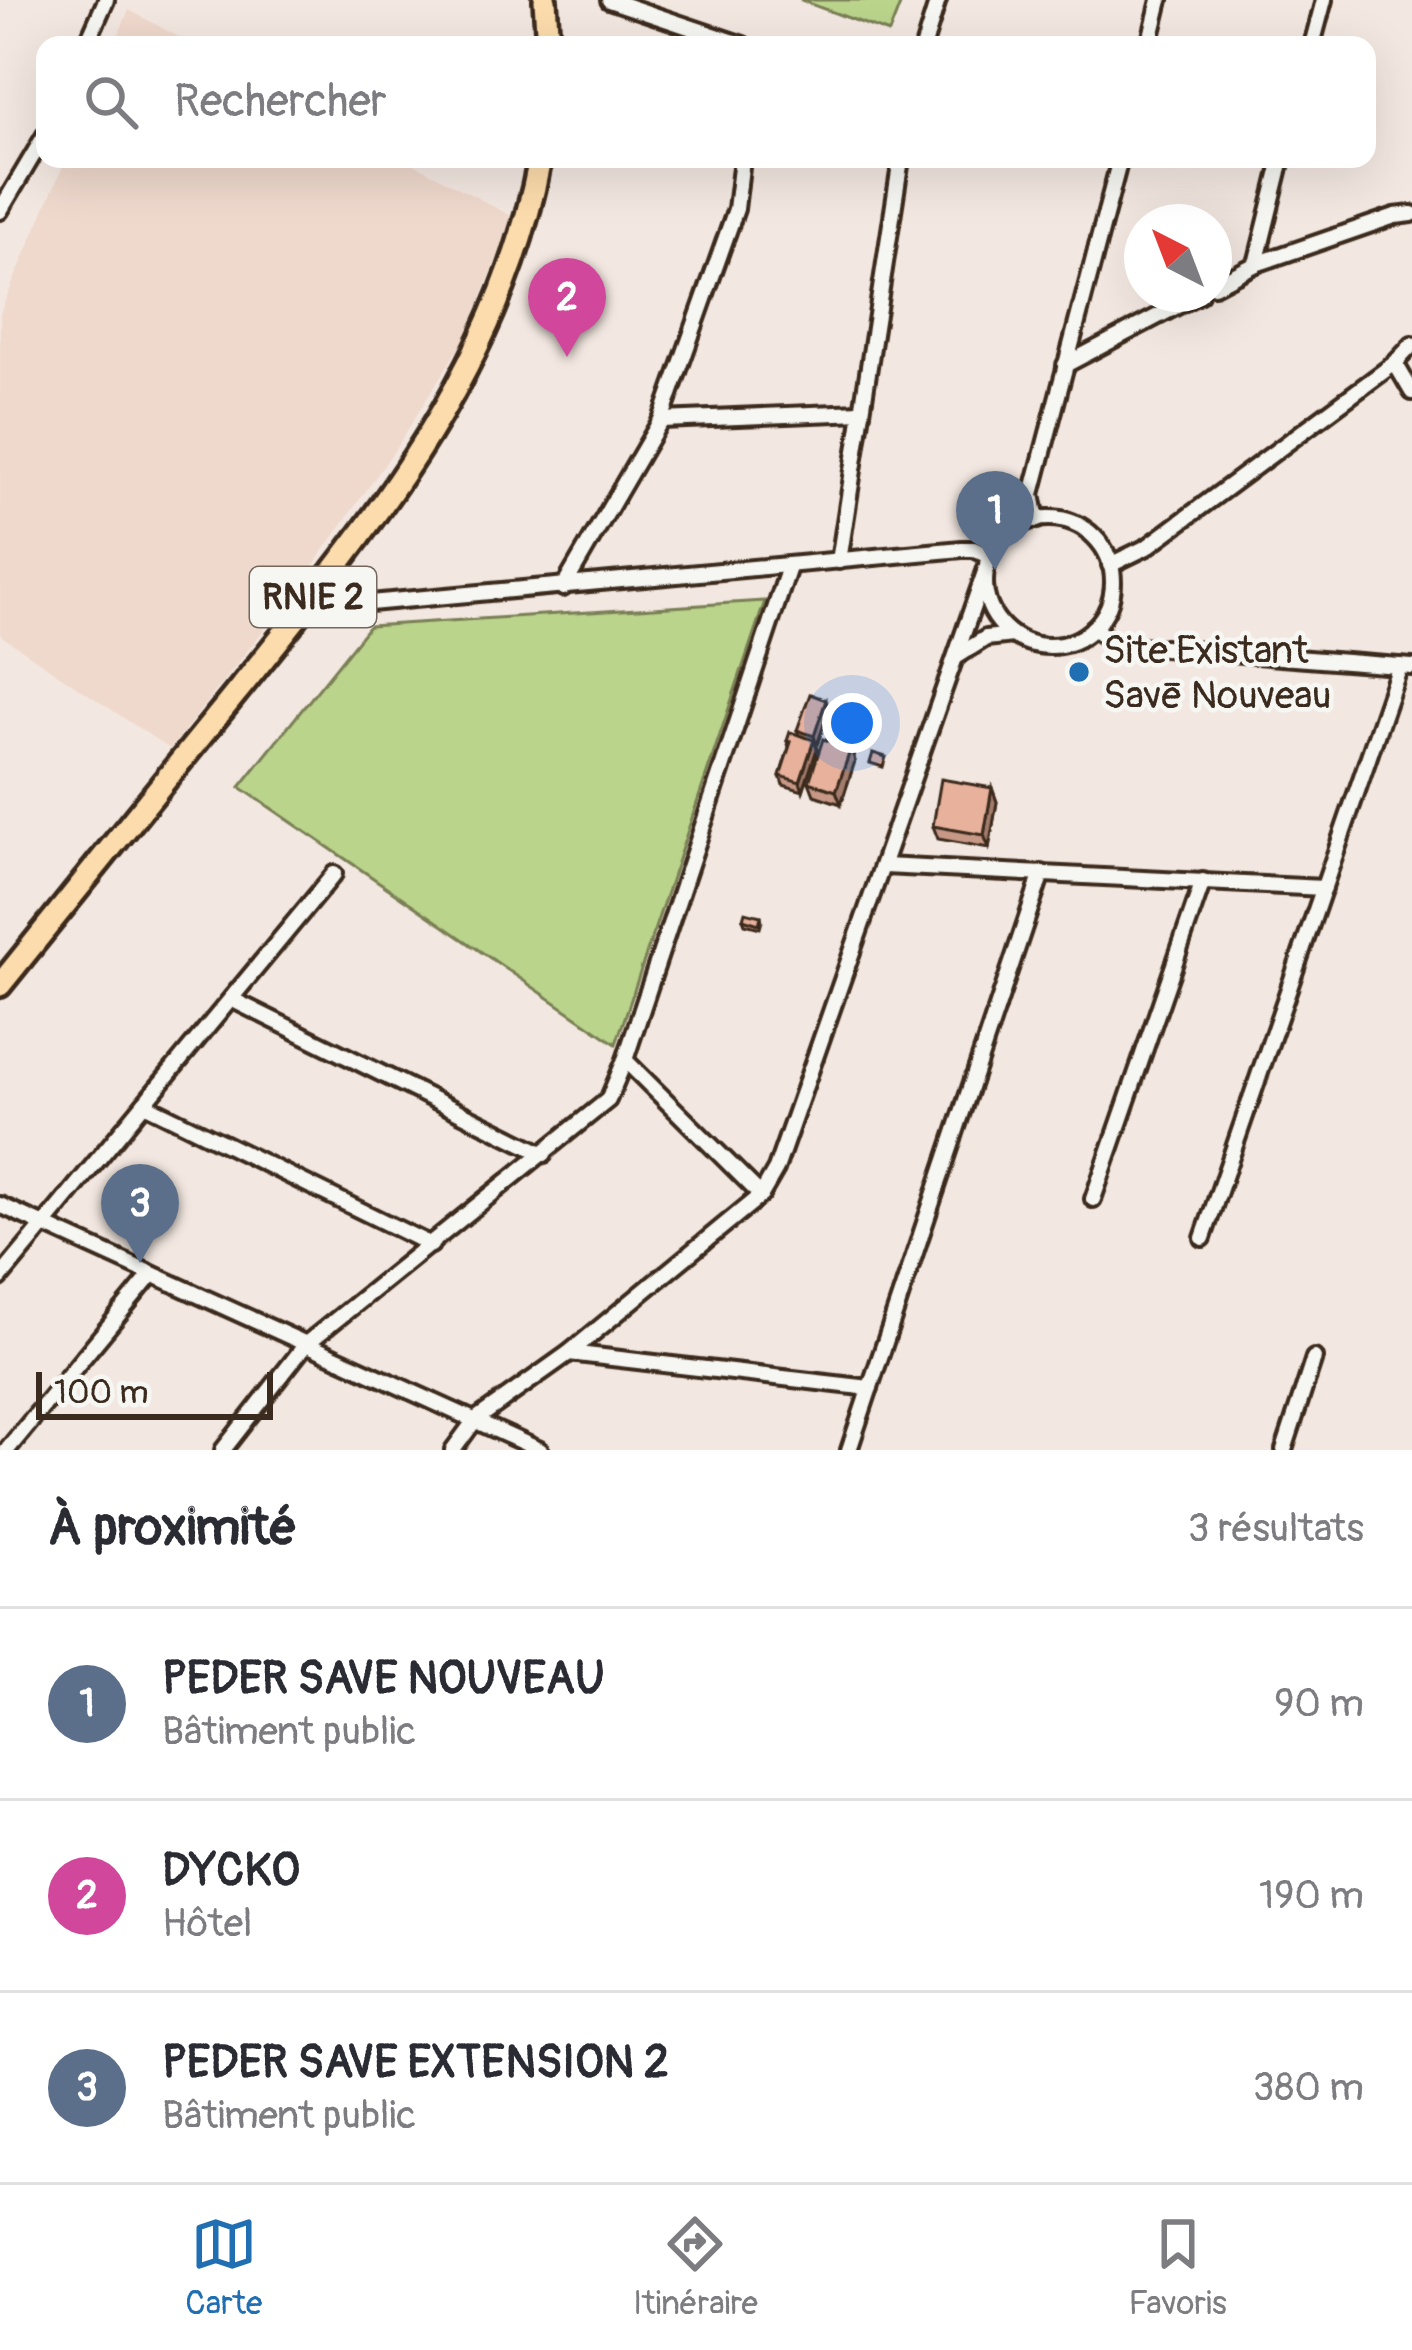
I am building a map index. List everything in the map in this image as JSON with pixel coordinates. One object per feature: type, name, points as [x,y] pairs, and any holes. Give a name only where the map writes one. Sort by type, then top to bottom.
[{"type":"main road","points":[[545,0],[547,36]]},
{"type":"main road","name":"RNIE 2","points":[[0,985],[318,591],[415,455],[469,370],[515,260],[538,168]]},
{"type":"street","points":[[90,36],[106,0]]},
{"type":"street","points":[[609,0],[714,36]]},
{"type":"street","points":[[926,36],[938,0]]},
{"type":"street","points":[[1151,36],[1160,0]]},
{"type":"street","points":[[1314,36],[1324,0]]},
{"type":"street","points":[[0,211],[36,150]]},
{"type":"street","points":[[563,588],[661,420],[736,209],[741,168]]},
{"type":"street","points":[[839,561],[900,168]]},
{"type":"street","points":[[1037,520],[1032,494],[1118,168]]},
{"type":"street","points":[[1256,264],[1280,168]]},
{"type":"street","points":[[1232,277],[1394,216],[1412,214]]},
{"type":"street","points":[[1065,365],[1166,312]]},
{"type":"street","points":[[1110,565],[1147,547],[1412,346]]},
{"type":"street","points":[[1395,363],[1412,392]]},
{"type":"street","points":[[661,420],[862,412]]},
{"type":"street","points":[[453,1450],[475,1420],[568,1353],[761,1195],[776,1169],[988,563],[1014,529],[1037,520],[1062,520],[1085,530],[1102,547],[1110,565],[1112,595],[1094,628],[1060,645],[1036,645],[1012,635],[989,606],[988,563]]},
{"type":"street","points":[[318,591],[348,605],[962,549],[988,563]]},
{"type":"street","points":[[223,1450],[306,1344],[608,1100],[789,567]]},
{"type":"street","points":[[1094,628],[1114,643],[1137,647],[1406,666],[1204,1238]]},
{"type":"street","points":[[956,657],[986,638],[1012,635]]},
{"type":"street","points":[[884,866],[1324,888]]},
{"type":"street","points":[[849,1450],[1042,873]]},
{"type":"street","points":[[0,1277],[334,874]]},
{"type":"street","points":[[1093,1199],[1203,881]]},
{"type":"street","points":[[231,999],[544,1154]]},
{"type":"street","points":[[625,1060],[761,1195]]},
{"type":"street","points":[[144,1104],[431,1245]]},
{"type":"street","points":[[0,1205],[540,1450]]},
{"type":"street","points":[[7,1450],[152,1274]]},
{"type":"street","points":[[568,1353],[870,1388]]},
{"type":"street","points":[[1284,1450],[1314,1358]]},
{"type":"shaded area","points":[[129,10],[177,36],[118,36]]},
{"type":"shaded area","points":[[62,168],[422,168],[513,217],[466,336],[398,445],[303,580],[170,749],[0,635],[0,313]]},
{"type":"green space","points":[[800,0],[902,0],[889,33]]},
{"type":"green space","points":[[765,601],[616,1044],[240,787],[369,626]]},
{"type":"building","points":[[810,694],[826,700],[814,736],[797,730]]},
{"type":"building","points":[[836,700],[866,710],[863,720],[832,711]]},
{"type":"building","points":[[790,732],[814,740],[800,782],[780,776]]},
{"type":"building","points":[[823,739],[851,748],[836,791],[809,782]]},
{"type":"building","points":[[873,753],[886,757],[883,767],[870,763]]},
{"type":"building","points":[[941,779],[992,788],[984,835],[933,826]]},
{"type":"building","points":[[745,912],[761,916],[759,924],[743,919]]},
{"type":"place","name":"DYCKO","points":[[567,357]]},
{"type":"place","name":"PEDER SAVE NOUVEAU","points":[[995,570]]},
{"type":"place","name":"Site Existant Savē Nouveau","points":[[1079,672]]},
{"type":"place","name":"PEDER SAVE EXTENSION 2","points":[[140,1263]]}]
